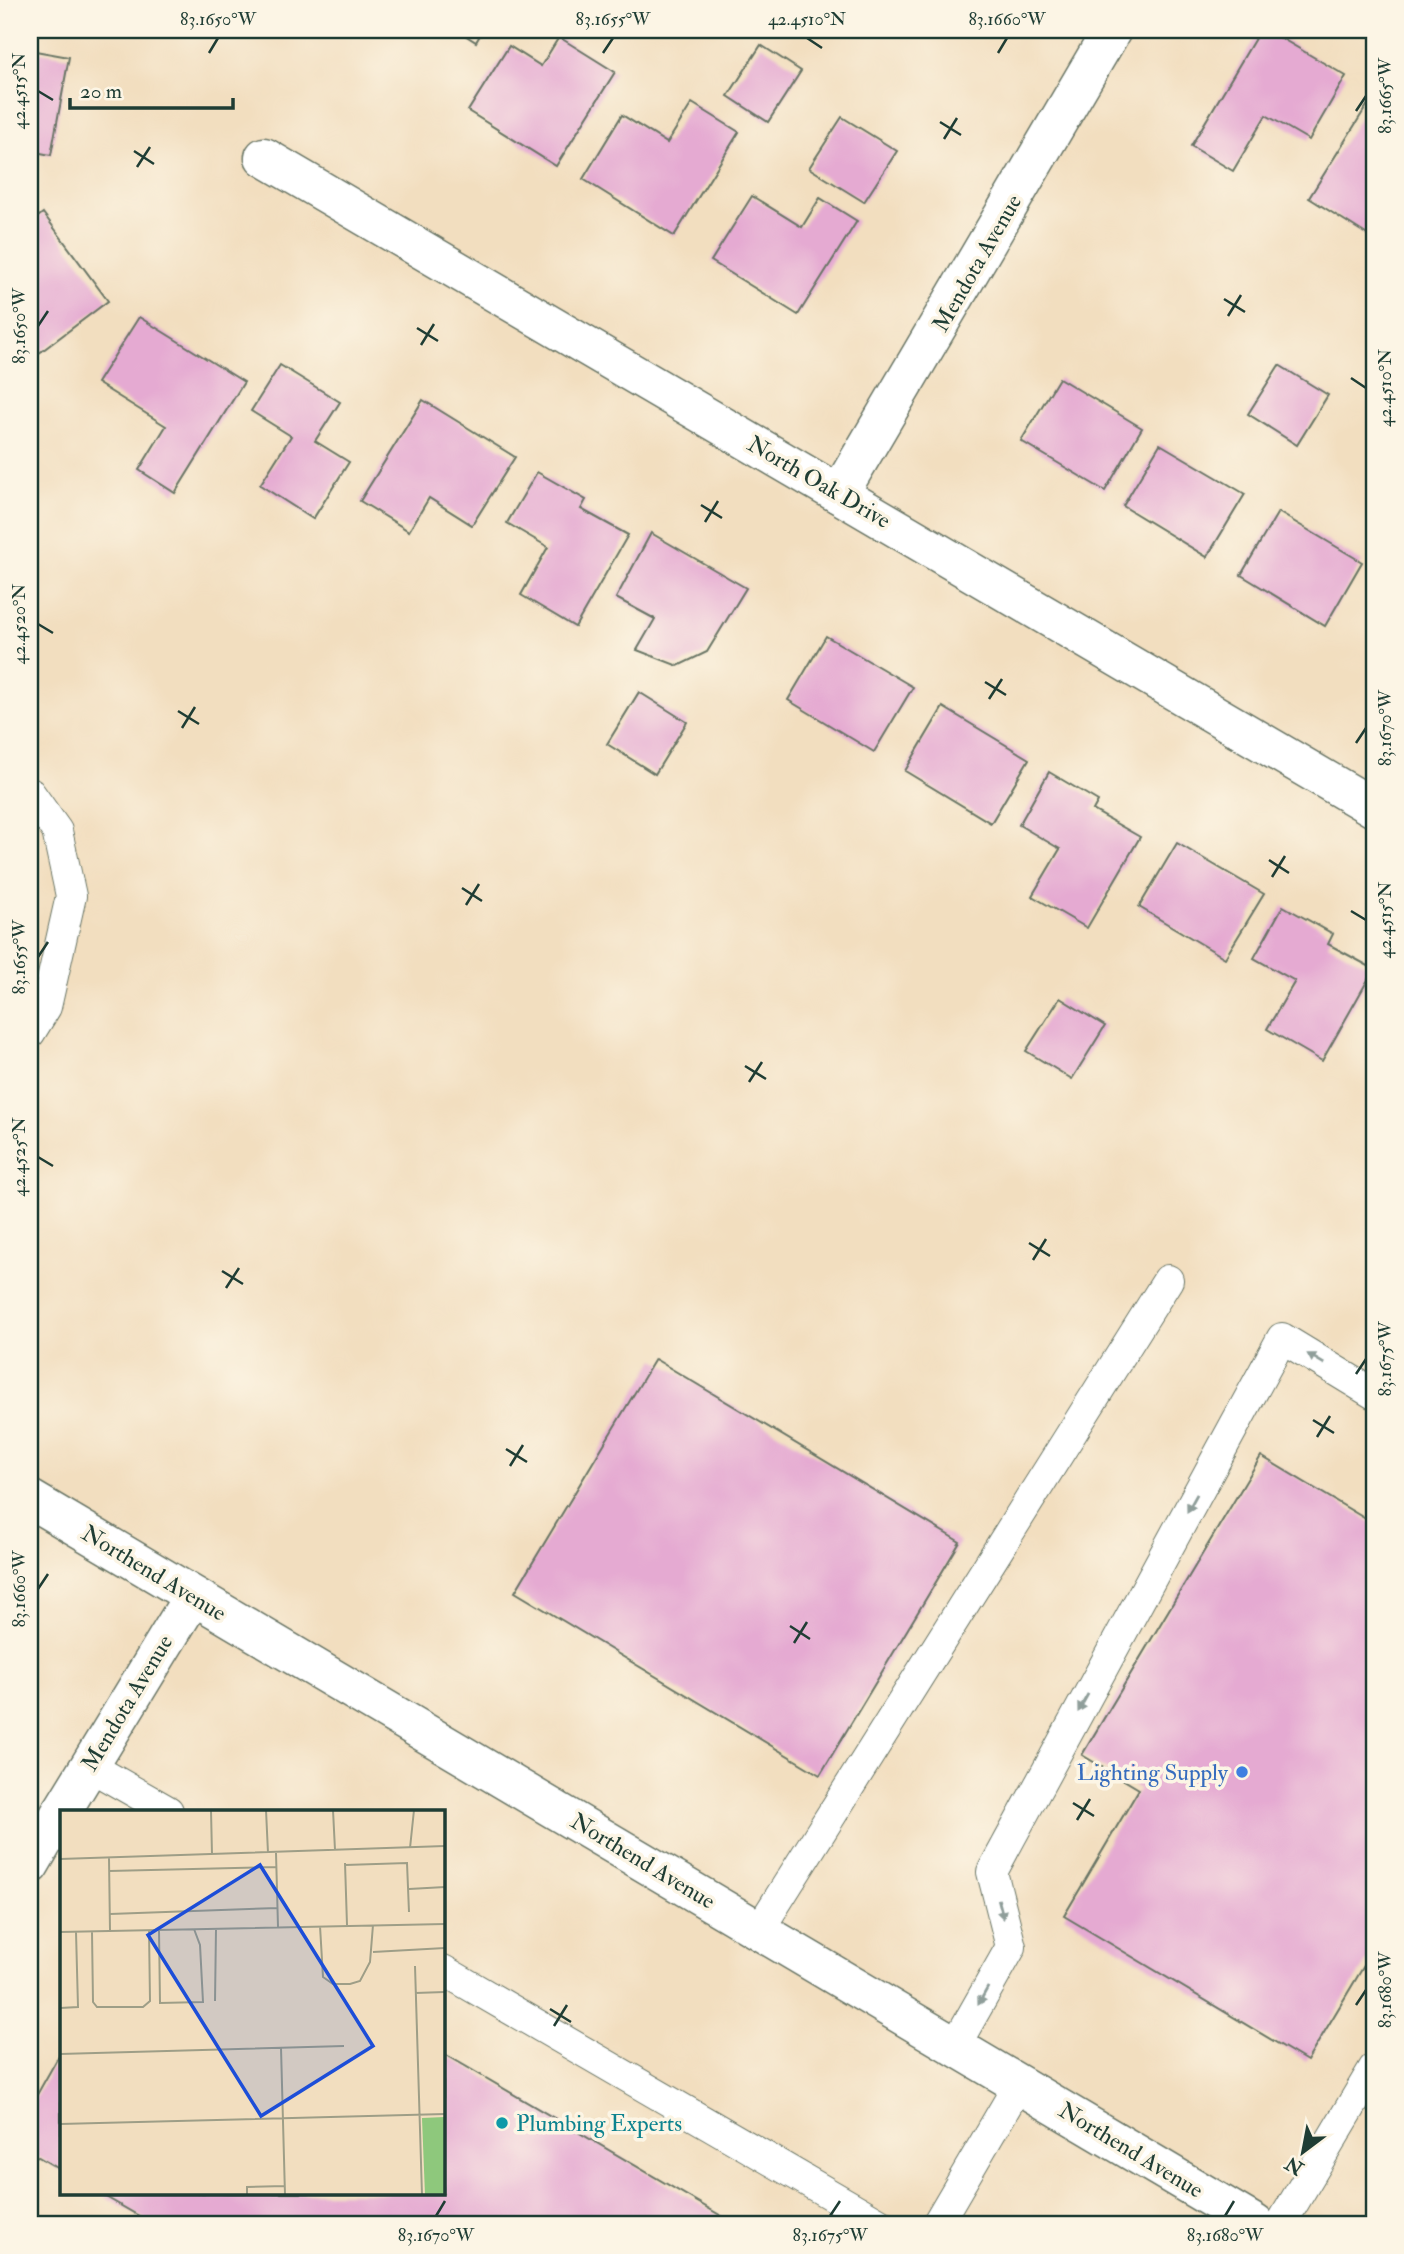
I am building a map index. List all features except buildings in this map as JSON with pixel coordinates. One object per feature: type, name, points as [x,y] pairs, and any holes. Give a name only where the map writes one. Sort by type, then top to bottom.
[{"type":"street","name":"Mendota Avenue","points":[[839,494],[1112,30]]},
{"type":"street","name":"North Oak Drive","points":[[264,157],[1374,808]]},
{"type":"street","name":"Northend Avenue","points":[[30,1499],[1255,2224]]},
{"type":"street","name":"Mendota Avenue","points":[[62,1810],[192,1596]]},
{"type":"street","name":"Mendota Avenue","points":[[30,1865],[60,1814]]},
{"type":"lane","points":[[30,793],[57,831],[71,896],[46,1007],[30,1033]]},
{"type":"lane","points":[[759,1930],[1168,1280]]},
{"type":"lane","points":[[955,2046],[1011,1947],[992,1871],[1282,1338],[1374,1394]]},
{"type":"lane","points":[[89,1766],[166,1810]]},
{"type":"lane","points":[[444,1971],[881,2224]]},
{"type":"lane","points":[[1281,2224],[1374,2068]]},
{"type":"lane","points":[[937,2224],[1019,2084]]},
{"type":"place","name":"Lighting Supply","points":[[1242,1772]]},
{"type":"place","name":"Plumbing Experts","points":[[502,2123]]}]
